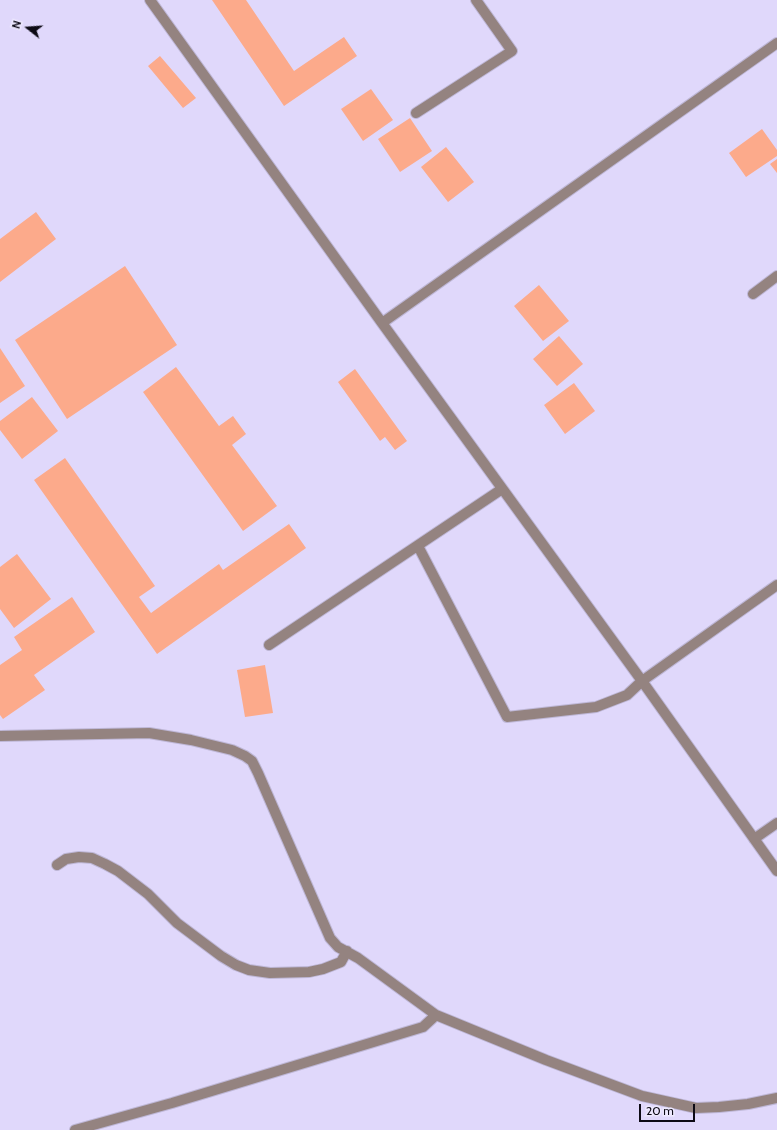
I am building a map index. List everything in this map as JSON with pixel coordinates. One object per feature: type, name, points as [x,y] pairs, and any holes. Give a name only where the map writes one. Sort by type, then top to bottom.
[{"type":"street","points":[[150,0],[642,681],[777,871]]},
{"type":"street","points":[[416,112],[512,51],[476,0]]},
{"type":"street","points":[[382,323],[777,43]]},
{"type":"street","points":[[753,294],[777,276]]},
{"type":"street","points":[[269,645],[502,489]]},
{"type":"street","points":[[418,546],[507,717],[596,707],[627,695],[642,681],[777,585]]},
{"type":"street","points":[[0,736],[149,733],[191,740],[232,750],[245,756],[252,762],[258,773],[330,938],[338,946],[358,958],[436,1015],[546,1060],[642,1096],[696,1108],[748,1104],[777,1098]]},
{"type":"street","points":[[754,839],[777,824]]},
{"type":"street","points":[[57,865],[66,859],[79,857],[92,858],[118,871],[148,894],[177,923],[221,956],[236,965],[249,970],[270,973],[309,972],[342,962],[347,951]]},
{"type":"street","points":[[74,1130],[172,1103],[423,1027],[436,1015]]},
{"type":"building","points":[[212,0],[246,0],[294,71],[344,37],[357,56],[284,106]]},
{"type":"building","points":[[160,56],[196,98],[183,108],[148,66]]},
{"type":"building","points":[[371,89],[393,120],[363,141],[341,109]]},
{"type":"building","points":[[410,118],[432,151],[400,172],[378,139]]},
{"type":"building","points":[[762,129],[777,150],[777,156],[746,177],[729,153]]},
{"type":"building","points":[[446,147],[474,182],[448,202],[421,167]]},
{"type":"building","points":[[777,159],[777,173],[770,164]]},
{"type":"building","points":[[36,212],[56,239],[0,282],[0,239]]},
{"type":"building","points":[[125,266],[177,345],[67,419],[15,340]]},
{"type":"building","points":[[539,285],[569,321],[543,341],[514,306]]},
{"type":"building","points":[[559,336],[583,364],[557,386],[533,359]]},
{"type":"building","points":[[0,348],[25,386],[0,403]]},
{"type":"building","points":[[176,367],[219,426],[233,416],[246,434],[232,445],[277,506],[243,531],[143,392]]},
{"type":"building","points":[[355,369],[407,441],[395,450],[385,437],[380,441],[338,382]]},
{"type":"building","points":[[574,383],[595,411],[565,434],[544,405]]},
{"type":"building","points":[[32,397],[58,431],[22,459],[0,430],[0,421]]},
{"type":"building","points":[[65,458],[155,586],[139,597],[151,613],[219,564],[223,570],[289,524],[306,548],[157,654],[34,480]]},
{"type":"building","points":[[17,554],[51,599],[14,628],[0,609],[0,567]]},
{"type":"building","points":[[72,597],[95,632],[34,675],[45,690],[3,719],[0,715],[0,665],[22,650],[14,637]]},
{"type":"building","points":[[265,665],[273,713],[245,717],[237,670]]}]
